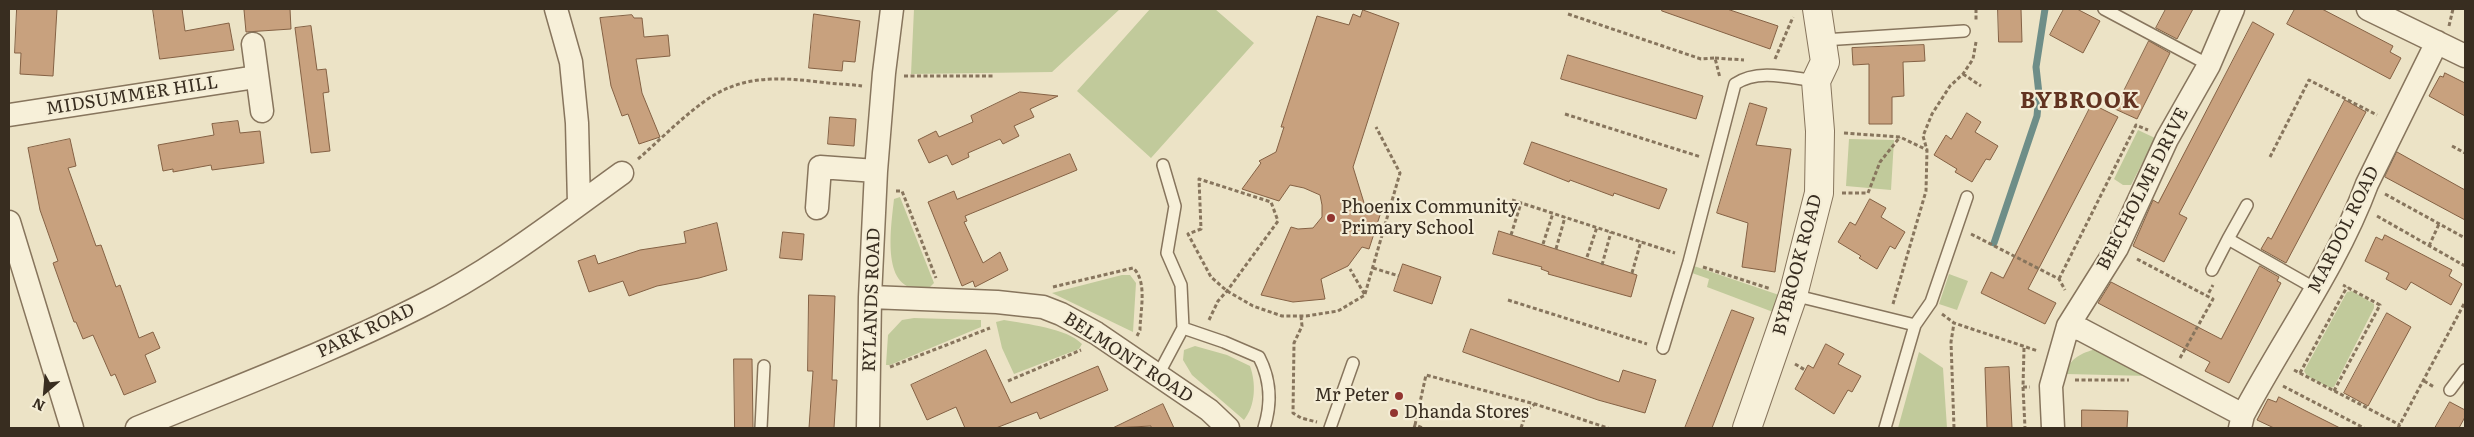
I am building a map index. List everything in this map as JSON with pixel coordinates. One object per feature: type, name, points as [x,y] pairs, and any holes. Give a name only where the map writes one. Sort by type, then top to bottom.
[{"type":"street","points":[[556,9],[571,62],[577,123],[579,204]]},
{"type":"street","name":"RYLANDS ROAD","points":[[868,428],[870,297],[876,179],[883,81],[892,9]]},
{"type":"street","name":"BYBROOK ROAD","points":[[1747,428],[1793,295],[1819,193],[1820,131],[1816,81],[1825,62],[1817,9]]},
{"type":"street","name":"BEECHOLME DRIVE","points":[[2053,428],[2052,380],[2068,326],[2117,248],[2167,139],[2209,65],[2233,9]]},
{"type":"street","points":[[2368,9],[2465,56]]},
{"type":"street","name":"MARDOL ROAD","points":[[2068,326],[2082,330],[2166,374],[2242,422],[2269,368],[2320,280],[2359,205],[2367,184],[2437,42]]},
{"type":"street","points":[[253,44],[262,111]]},
{"type":"street","name":"MIDSUMMER HILL","points":[[9,115],[256,77]]},
{"type":"street","points":[[817,208],[820,167],[876,179]]},
{"type":"street","name":"PARK ROAD","points":[[137,428],[258,379],[421,306],[508,254],[622,173]]},
{"type":"street","points":[[9,222],[72,428]]},
{"type":"street","name":"BELMONT ROAD","points":[[870,297],[946,302],[997,302],[1042,307],[1061,314],[1096,334],[1209,410],[1228,428]]},
{"type":"lane","points":[[2104,9],[2209,65]]},
{"type":"lane","points":[[1823,40],[1964,31]]},
{"type":"lane","points":[[1663,348],[1689,262],[1730,97],[1736,84],[1752,75],[1816,81]]},
{"type":"lane","points":[[1158,375],[1183,328],[1181,285],[1167,253],[1175,206],[1163,165]]},
{"type":"lane","points":[[1885,428],[1915,325],[1931,302],[1967,197]]},
{"type":"lane","points":[[2212,270],[2247,206]]},
{"type":"lane","points":[[2228,239],[2320,280]]},
{"type":"lane","points":[[1793,295],[1915,325]]},
{"type":"lane","points":[[1183,328],[1224,342],[1259,357],[1267,372],[1269,392],[1270,410],[1264,428]]},
{"type":"lane","points":[[1331,427],[1352,363]]},
{"type":"lane","points":[[761,428],[764,366]]},
{"type":"lane","points":[[2450,390],[2465,371]]},
{"type":"path","points":[[1773,62],[1797,9]]},
{"type":"path","points":[[1976,9],[1977,30]]},
{"type":"path","points":[[1568,14],[1701,59],[1715,58],[1721,83],[1730,97]]},
{"type":"path","points":[[1889,319],[1926,191],[1927,150],[1923,136],[1932,114],[1950,86],[1973,59],[1976,40]]},
{"type":"path","points":[[1962,74],[1981,86]]},
{"type":"path","points":[[622,173],[705,101],[723,90],[761,78],[787,77],[883,81],[905,76],[994,76]]},
{"type":"path","points":[[2270,157],[2308,80],[2396,125]]},
{"type":"path","points":[[1565,114],[1714,161]]},
{"type":"path","points":[[2059,278],[2136,125],[2167,139]]},
{"type":"path","points":[[1218,301],[1227,291],[1278,221],[1271,202],[1199,179],[1201,229],[1188,234],[1211,277],[1227,291],[1253,306],[1282,316],[1301,316],[1338,311],[1365,295],[1400,172],[1376,128]]},
{"type":"path","points":[[1820,131],[1900,137],[1927,150]]},
{"type":"path","points":[[1819,193],[1868,193],[1880,162],[1900,137]]},
{"type":"path","points":[[2452,146],[2465,152]]},
{"type":"path","points":[[876,179],[902,192],[946,302]]},
{"type":"path","points":[[2367,184],[2465,238]]},
{"type":"path","points":[[1512,200],[1674,252],[1689,262],[1793,295]]},
{"type":"path","points":[[1511,235],[1521,203]]},
{"type":"path","points":[[2359,205],[2465,266]]},
{"type":"path","points":[[1543,244],[1553,213]]},
{"type":"path","points":[[1556,249],[1565,217]]},
{"type":"path","points":[[2429,246],[2439,224]]},
{"type":"path","points":[[1587,258],[1597,227]]},
{"type":"path","points":[[1956,228],[2059,278],[2066,292],[2087,297]]},
{"type":"path","points":[[1602,265],[1611,232]]},
{"type":"path","points":[[1632,273],[1641,241]]},
{"type":"path","points":[[2052,380],[2155,381],[2166,374],[2213,299],[2117,248]]},
{"type":"path","points":[[1042,307],[1049,287],[1108,272],[1133,268],[1138,273],[1141,281],[1140,330],[1128,355]]},
{"type":"path","points":[[1372,268],[1399,276]]},
{"type":"path","points":[[1350,270],[1365,295]]},
{"type":"path","points":[[2207,296],[2216,278],[2209,274],[2212,270]]},
{"type":"path","points":[[2320,280],[2347,287],[2380,305],[2334,391]]},
{"type":"path","points":[[2300,374],[2347,287]]},
{"type":"path","points":[[1508,300],[1626,339],[1663,348]]},
{"type":"path","points":[[1931,302],[1945,318],[1954,323],[2024,348],[2060,357]]},
{"type":"path","points":[[2269,368],[2300,374],[2399,427],[2465,302]]},
{"type":"path","points":[[1301,316],[1302,326],[1294,343],[1293,413],[1301,418],[1331,427]]},
{"type":"path","points":[[1954,323],[1951,342],[1954,428]]},
{"type":"path","points":[[870,375],[990,328]]},
{"type":"path","points":[[1008,380],[1087,348],[1096,334]]},
{"type":"path","points":[[2269,368],[2364,428]]},
{"type":"path","points":[[1423,428],[1415,427],[1426,374],[1535,404],[1608,428]]},
{"type":"path","points":[[2022,387],[2025,428]]},
{"type":"path","points":[[1521,428],[1527,410],[1535,404]]},
{"type":"green space","points":[[914,9],[1120,9],[1052,72],[911,74]]},
{"type":"green space","points":[[1150,9],[1215,9],[1254,43],[1151,158],[1077,91]]},
{"type":"green space","points":[[2138,130],[2155,138],[2131,185],[2123,185],[2114,179]]},
{"type":"green space","points":[[1849,139],[1894,140],[1891,190],[1846,186]]},
{"type":"green space","points":[[900,197],[934,283],[930,287],[914,288],[902,283],[895,273],[892,259],[891,227],[894,199]]},
{"type":"green space","points":[[1694,266],[1779,295],[1773,312],[1707,287],[1709,279],[1692,273]]},
{"type":"green space","points":[[1949,274],[1968,281],[1957,310],[1939,304]]},
{"type":"green space","points":[[1122,275],[1130,275],[1136,283],[1133,332],[1052,293]]},
{"type":"green space","points":[[2352,291],[2374,304],[2374,308],[2334,387],[2330,388],[2307,376],[2304,371],[2347,292]]},
{"type":"green space","points":[[914,318],[981,320],[981,327],[886,365],[888,335],[902,320]]},
{"type":"green space","points":[[1004,320],[1057,330],[1082,344],[1079,349],[1014,374],[1002,348],[996,322]]},
{"type":"green space","points":[[1195,346],[1227,355],[1250,366],[1254,394],[1251,408],[1244,420],[1192,375],[1183,360],[1184,350]]},
{"type":"green space","points":[[2096,349],[2149,376],[2066,374],[2073,360],[2081,354]]},
{"type":"green space","points":[[1919,352],[1943,368],[1947,428],[1898,428]]},
{"type":"building","points":[[17,9],[57,9],[53,76],[20,74],[21,53],[15,53]]},
{"type":"building","points":[[153,9],[182,9],[185,31],[229,23],[234,50],[160,59]]},
{"type":"building","points":[[290,9],[291,29],[246,32],[244,10]]},
{"type":"building","points":[[1662,9],[1727,9],[1778,26],[1770,49],[1662,11]]},
{"type":"building","points":[[1998,9],[2021,9],[2022,42],[1999,42]]},
{"type":"building","points":[[2064,9],[2077,9],[2100,21],[2083,53],[2050,35]]},
{"type":"building","points":[[2166,9],[2193,9],[2177,39],[2156,28]]},
{"type":"building","points":[[2295,9],[2322,9],[2393,46],[2390,52],[2401,58],[2390,79],[2287,24]]},
{"type":"building","points":[[1363,10],[1399,23],[1353,167],[1365,206],[1381,212],[1369,249],[1362,247],[1348,266],[1321,279],[1325,299],[1293,302],[1261,295],[1291,227],[1298,229],[1313,228],[1322,217],[1322,205],[1320,195],[1304,188],[1290,185],[1279,201],[1242,189],[1261,163],[1259,161],[1276,152],[1284,127],[1281,127],[1317,16],[1349,25],[1353,14],[1360,17]]},
{"type":"building","points":[[814,14],[860,21],[855,62],[843,61],[842,71],[809,68]]},
{"type":"building","points":[[632,15],[634,18],[642,18],[644,37],[668,35],[670,56],[636,59],[642,93],[660,137],[639,144],[628,114],[622,116],[611,86],[600,18]]},
{"type":"building","points":[[2253,22],[2274,34],[2179,214],[2187,218],[2164,262],[2133,246],[2153,200],[2158,203]]},
{"type":"building","points":[[311,26],[317,70],[326,69],[329,92],[323,93],[330,151],[311,153],[295,28]]},
{"type":"building","points":[[2149,41],[2170,53],[2137,119],[2115,109]]},
{"type":"building","points":[[1924,45],[1925,61],[1903,62],[1904,96],[1892,97],[1892,124],[1869,124],[1869,64],[1853,65],[1852,48]]},
{"type":"building","points":[[1568,55],[1703,96],[1696,119],[1561,79]]},
{"type":"building","points":[[2445,73],[2465,83],[2465,116],[2429,96],[2440,76],[2443,77]]},
{"type":"building","points":[[1020,92],[1058,96],[1030,109],[1034,117],[1014,126],[1019,136],[1003,144],[1000,139],[968,153],[969,157],[952,165],[947,155],[929,163],[918,140],[936,131],[939,137],[973,122],[971,116]]},
{"type":"building","points":[[2345,100],[2366,112],[2286,263],[2261,249],[2268,237],[2271,239]]},
{"type":"building","points":[[1750,103],[1767,108],[1756,145],[1791,149],[1775,272],[1742,267],[1748,223],[1717,213]]},
{"type":"building","points":[[2092,104],[2118,117],[2028,289],[2056,303],[2045,324],[1981,293],[1991,272],[2003,278]]},
{"type":"building","points":[[1967,113],[1981,122],[1975,132],[1998,146],[1990,160],[1986,159],[1972,182],[1955,172],[1957,169],[1934,155],[1946,135],[1951,139]]},
{"type":"building","points":[[830,117],[856,119],[854,146],[828,144]]},
{"type":"building","points":[[238,121],[240,133],[260,131],[264,163],[212,170],[211,165],[173,172],[173,169],[163,171],[158,145],[214,135],[212,124]]},
{"type":"building","points":[[70,139],[76,166],[68,168],[96,246],[101,245],[116,287],[120,285],[139,338],[153,332],[160,348],[145,355],[156,382],[124,395],[115,374],[111,376],[93,335],[83,339],[76,322],[74,322],[53,263],[58,261],[40,210],[28,148]]},
{"type":"building","points":[[1532,142],[1667,189],[1659,209],[1614,193],[1613,196],[1570,180],[1569,182],[1524,164]]},
{"type":"building","points":[[2397,152],[2465,190],[2465,220],[2385,177]]},
{"type":"building","points":[[1070,154],[1077,170],[965,216],[967,221],[964,222],[983,263],[1000,252],[1008,270],[975,287],[973,281],[962,286],[928,202],[954,191],[957,199]]},
{"type":"building","points":[[1870,199],[1886,208],[1881,217],[1905,232],[1895,249],[1890,246],[1877,269],[1859,258],[1861,256],[1838,242],[1850,222],[1855,225]]},
{"type":"building","points":[[717,223],[727,270],[699,278],[657,286],[629,296],[623,281],[589,292],[578,261],[595,255],[598,264],[640,250],[686,243],[684,232]]},
{"type":"building","points":[[1499,231],[1637,275],[1631,297],[1548,274],[1549,272],[1541,269],[1542,267],[1493,254]]},
{"type":"building","points":[[783,232],[804,234],[802,260],[780,258]]},
{"type":"building","points":[[2385,235],[2452,270],[2449,276],[2462,284],[2451,305],[2411,282],[2406,290],[2386,279],[2389,273],[2365,261],[2376,237],[2382,240]]},
{"type":"building","points":[[1403,264],[1441,277],[1432,304],[1394,291]]},
{"type":"building","points":[[2260,266],[2279,277],[2277,281],[2281,283],[2229,383],[2205,371],[2210,362],[2098,303],[2111,282],[2221,339]]},
{"type":"building","points":[[809,295],[835,296],[832,380],[837,380],[834,428],[809,428],[813,371],[808,371]]},
{"type":"building","points":[[1732,310],[1754,318],[1712,428],[1685,428]]},
{"type":"building","points":[[2387,313],[2411,327],[2368,406],[2344,393]]},
{"type":"building","points":[[1471,329],[1619,382],[1623,370],[1656,380],[1645,413],[1598,400],[1463,352]]},
{"type":"building","points":[[1826,344],[1844,354],[1838,364],[1861,376],[1852,392],[1848,390],[1834,414],[1795,389],[1808,365],[1813,368]]},
{"type":"building","points":[[986,350],[1011,403],[1098,366],[1108,390],[1040,419],[1037,412],[996,428],[965,428],[956,407],[927,420],[911,385]]},
{"type":"building","points":[[734,359],[752,359],[753,428],[735,428]]},
{"type":"building","points":[[2009,367],[2012,428],[1987,428],[1985,368]]},
{"type":"building","points":[[2279,397],[2340,428],[2274,428],[2257,420],[2268,399],[2276,402]]},
{"type":"building","points":[[2450,402],[2465,410],[2465,417],[2459,428],[2435,428]]},
{"type":"building","points":[[1163,404],[1174,428],[1151,428],[1151,426],[1113,428]]},
{"type":"building","points":[[2082,410],[2128,411],[2127,428],[2082,428]]},
{"type":"waterway","points":[[1994,243],[2037,116],[2039,94],[2036,67],[2045,9]]},
{"type":"place","name":"Phoenix Community Primary School","points":[[1331,218]]},
{"type":"place","name":"Mr Peter","points":[[1399,396]]},
{"type":"place","name":"Dhanda Stores","points":[[1394,413]]},
{"type":"district","name":"BYBROOK","points":[[2080,102]]}]
